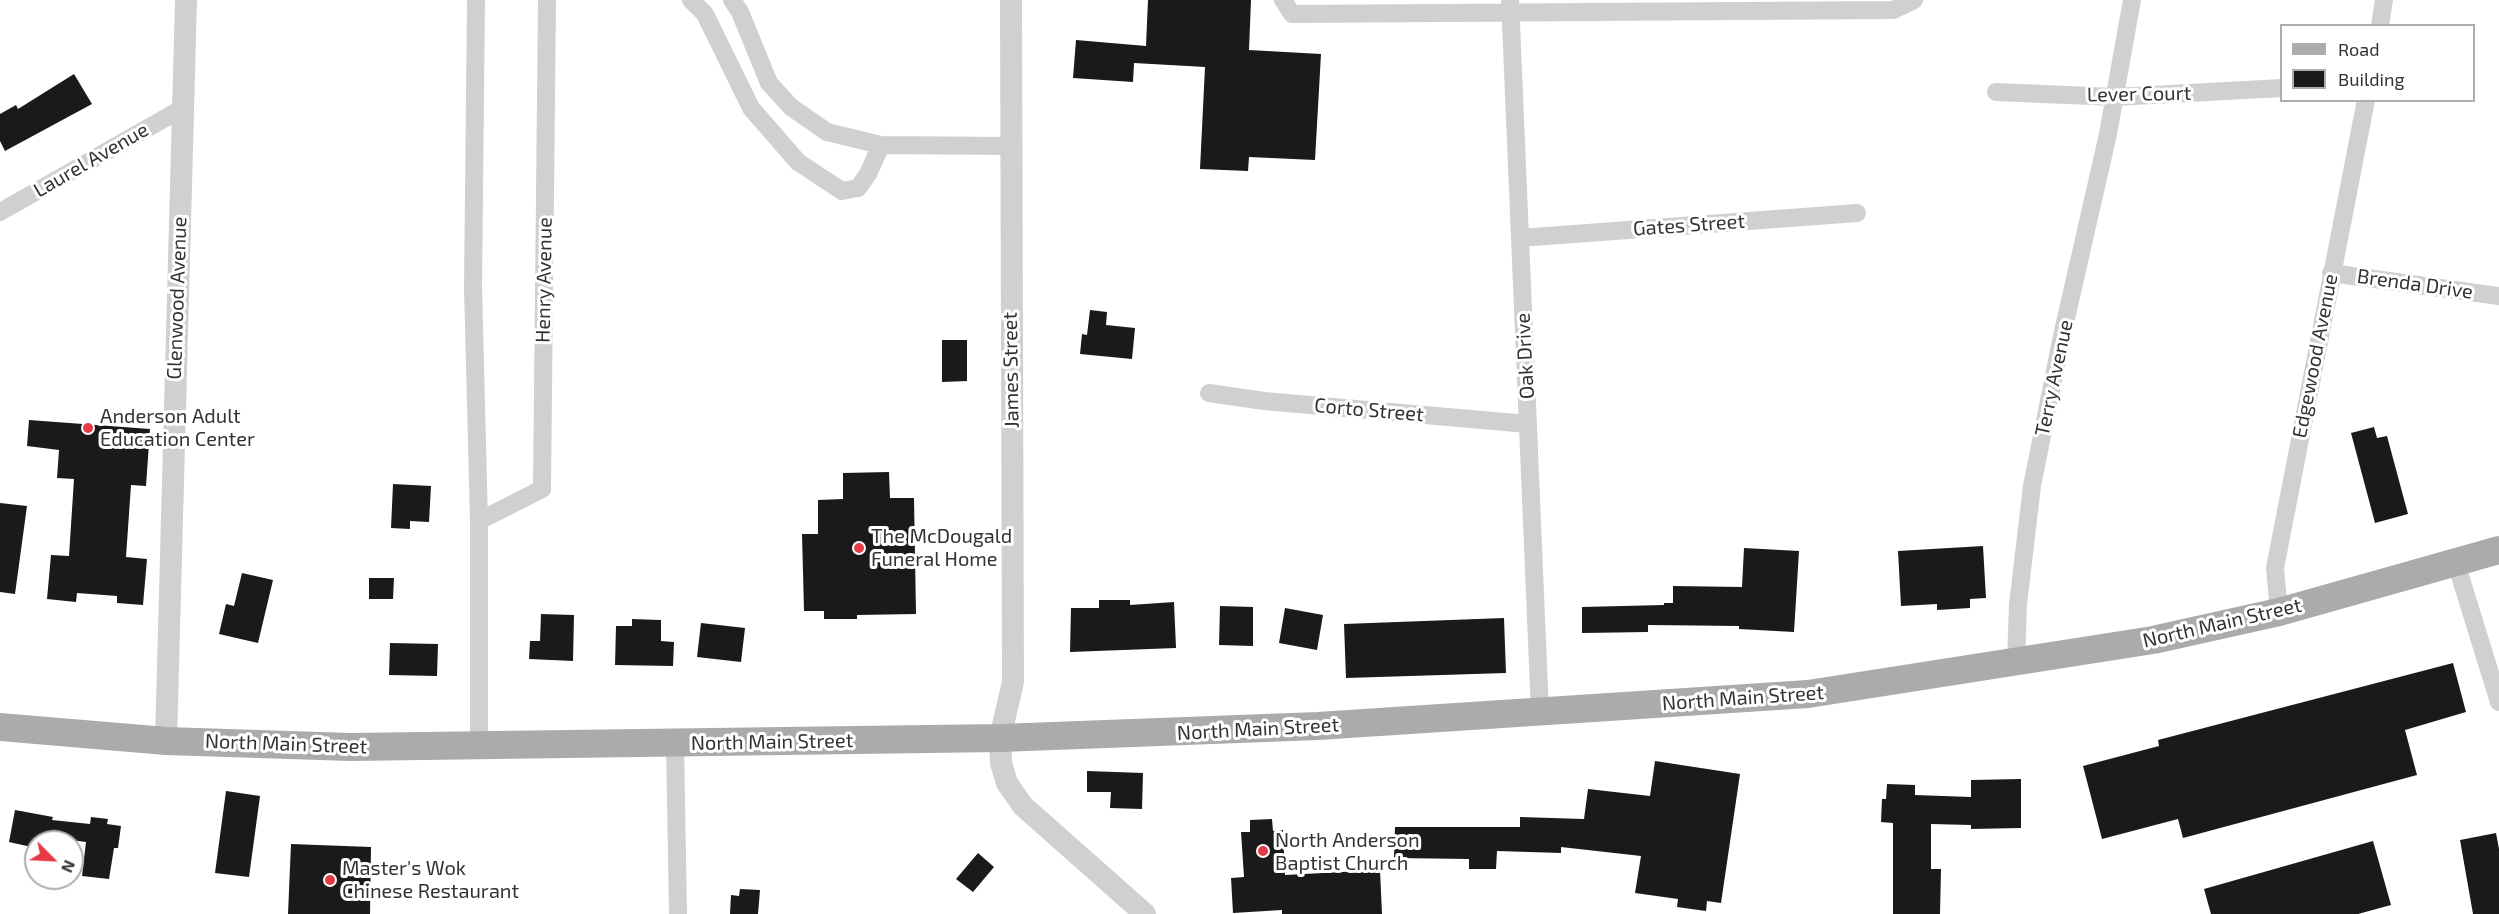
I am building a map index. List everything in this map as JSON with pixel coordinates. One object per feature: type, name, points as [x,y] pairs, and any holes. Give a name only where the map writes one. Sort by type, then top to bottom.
[{"type":"main road","name":"North Main Street","points":[[0,727],[166,741],[351,747],[1000,738],[1187,733],[1833,692],[2154,640],[2279,612],[2499,550]]},
{"type":"street","name":"Glenwood Avenue","points":[[166,741],[186,0]]},
{"type":"street","points":[[476,0],[473,288],[479,521],[479,745]]},
{"type":"street","name":"Henry Avenue","points":[[479,521],[542,489],[547,0]]},
{"type":"street","points":[[691,0],[705,14],[751,108],[798,162],[842,191],[858,188],[868,174],[881,145]]},
{"type":"street","points":[[732,0],[740,12],[769,83],[791,107],[827,132],[881,145],[1011,146]]},
{"type":"street","name":"James Street","points":[[1011,0],[1012,682],[1000,738],[1001,763],[1007,783],[1023,806],[1145,914]]},
{"type":"street","points":[[1283,0],[1292,14],[1510,7],[1893,10],[1914,0]]},
{"type":"street","name":"Terry Avenue","points":[[2016,662],[2018,604],[2032,486],[2115,97],[2132,0]]},
{"type":"street","points":[[2380,24],[2384,0]]},
{"type":"street","name":"Oak Drive","points":[[1510,7],[1540,712]]},
{"type":"street","name":"Lever Court","points":[[1996,92],[2115,97],[2280,88]]},
{"type":"street","name":"Edgewood Avenue","points":[[2279,612],[2275,568],[2366,102]]},
{"type":"street","name":"Laurel Avenue","points":[[0,212],[183,108]]},
{"type":"street","name":"Gates Street","points":[[1520,238],[1857,213]]},
{"type":"street","name":"Brenda Drive","points":[[2331,273],[2499,296]]},
{"type":"street","name":"Corto Street","points":[[1209,393],[1264,401],[1528,424]]},
{"type":"street","points":[[2456,563],[2499,702]]},
{"type":"street","points":[[675,743],[678,914]]},
{"type":"building","points":[[1148,0],[1251,0],[1249,50],[1321,54],[1315,160],[1249,157],[1248,171],[1200,169],[1205,67],[1134,63],[1133,82],[1073,78],[1076,40],[1146,46]]},
{"type":"building","points":[[74,74],[92,104],[5,151],[0,141],[0,114],[16,105],[18,109]]},
{"type":"building","points":[[1090,310],[1107,312],[1106,325],[1135,328],[1132,359],[1080,354],[1082,334],[1087,335]]},
{"type":"building","points":[[942,340],[967,340],[967,381],[942,382]]},
{"type":"building","points":[[29,420],[150,429],[146,486],[131,485],[126,557],[147,559],[143,605],[117,603],[117,596],[77,593],[76,602],[47,599],[51,555],[69,556],[74,479],[57,478],[59,450],[27,446]]},
{"type":"building","points":[[2374,427],[2377,438],[2387,436],[2408,514],[2375,523],[2351,433]]},
{"type":"building","name":"The McDougald Funeral Home","points":[[889,472],[890,498],[914,498],[916,614],[857,615],[857,619],[824,619],[824,611],[804,611],[802,534],[818,534],[818,500],[843,499],[843,473]]},
{"type":"building","points":[[393,484],[431,486],[429,522],[410,521],[410,529],[391,528]]},
{"type":"building","points":[[0,503],[27,506],[15,594],[0,592]]},
{"type":"building","points":[[1983,546],[1986,598],[1970,599],[1970,608],[1937,610],[1937,604],[1901,606],[1898,551]]},
{"type":"building","points":[[1744,548],[1799,551],[1794,632],[1739,629],[1739,626],[1648,625],[1648,632],[1582,633],[1582,607],[1673,603],[1673,586],[1742,587]]},
{"type":"building","points":[[242,573],[273,580],[258,643],[219,634],[226,604],[234,606]]},
{"type":"building","points":[[369,578],[394,578],[393,599],[369,599]]},
{"type":"building","points":[[1099,600],[1130,600],[1130,605],[1174,602],[1176,648],[1070,652],[1071,608],[1099,608]]},
{"type":"building","points":[[1220,606],[1253,607],[1253,646],[1219,645]]},
{"type":"building","points":[[1285,608],[1323,615],[1317,650],[1279,643]]},
{"type":"building","points":[[541,614],[574,615],[573,661],[529,659],[530,641],[540,641]]},
{"type":"building","points":[[1504,618],[1506,673],[1346,678],[1344,624]]},
{"type":"building","points":[[632,619],[661,620],[661,641],[674,642],[673,666],[615,665],[616,626],[632,626]]},
{"type":"building","points":[[701,623],[745,628],[741,662],[697,657]]},
{"type":"building","points":[[390,643],[438,644],[437,676],[389,675]]},
{"type":"building","points":[[2453,663],[2466,712],[2405,730],[2417,775],[2183,838],[2178,819],[2102,839],[2083,766],[2159,746],[2158,740]]},
{"type":"building","points":[[1655,761],[1740,774],[1721,903],[1707,901],[1706,911],[1677,907],[1678,899],[1635,893],[1641,856],[1561,847],[1561,853],[1497,851],[1496,869],[1469,869],[1469,859],[1394,858],[1395,827],[1520,827],[1520,817],[1584,819],[1588,789],[1650,796]]},
{"type":"building","points":[[1087,771],[1143,773],[1142,809],[1110,808],[1111,792],[1087,792]]},
{"type":"building","points":[[2021,779],[2021,828],[1971,829],[1971,825],[1931,824],[1931,869],[1941,869],[1940,914],[1893,914],[1893,823],[1881,822],[1882,799],[1886,799],[1887,784],[1915,785],[1915,795],[1971,797],[1971,780]]},
{"type":"building","points":[[226,791],[260,796],[249,877],[215,873]]},
{"type":"building","points":[[15,810],[53,817],[52,820],[90,824],[91,817],[108,819],[107,824],[121,826],[118,848],[114,848],[109,879],[84,876],[86,842],[84,842],[84,830],[24,830],[24,845],[9,842]]},
{"type":"building","name":"North Anderson Baptist Church","points":[[1272,819],[1273,831],[1283,830],[1285,875],[1380,870],[1382,914],[1282,914],[1282,910],[1233,913],[1231,878],[1244,877],[1241,832],[1250,832],[1250,820]]},
{"type":"building","points":[[2496,833],[2499,849],[2499,914],[2473,914],[2460,840]]},
{"type":"building","points":[[2373,841],[2391,905],[2358,914],[2211,914],[2204,889]]},
{"type":"building","name":"Master's Wok Chinese Restaurant","points":[[291,844],[371,847],[370,914],[288,914]]},
{"type":"building","points":[[978,853],[994,867],[973,892],[956,879]]},
{"type":"building","points":[[740,889],[760,890],[758,914],[730,914],[731,895],[739,896]]},
{"type":"place","name":"Anderson Adult Education Center","points":[[88,428]]},
{"type":"place","name":"The McDougald Funeral Home","points":[[859,548]]},
{"type":"place","name":"North Anderson Baptist Church","points":[[1263,851]]},
{"type":"place","name":"Master's Wok Chinese Restaurant","points":[[330,880]]}]
